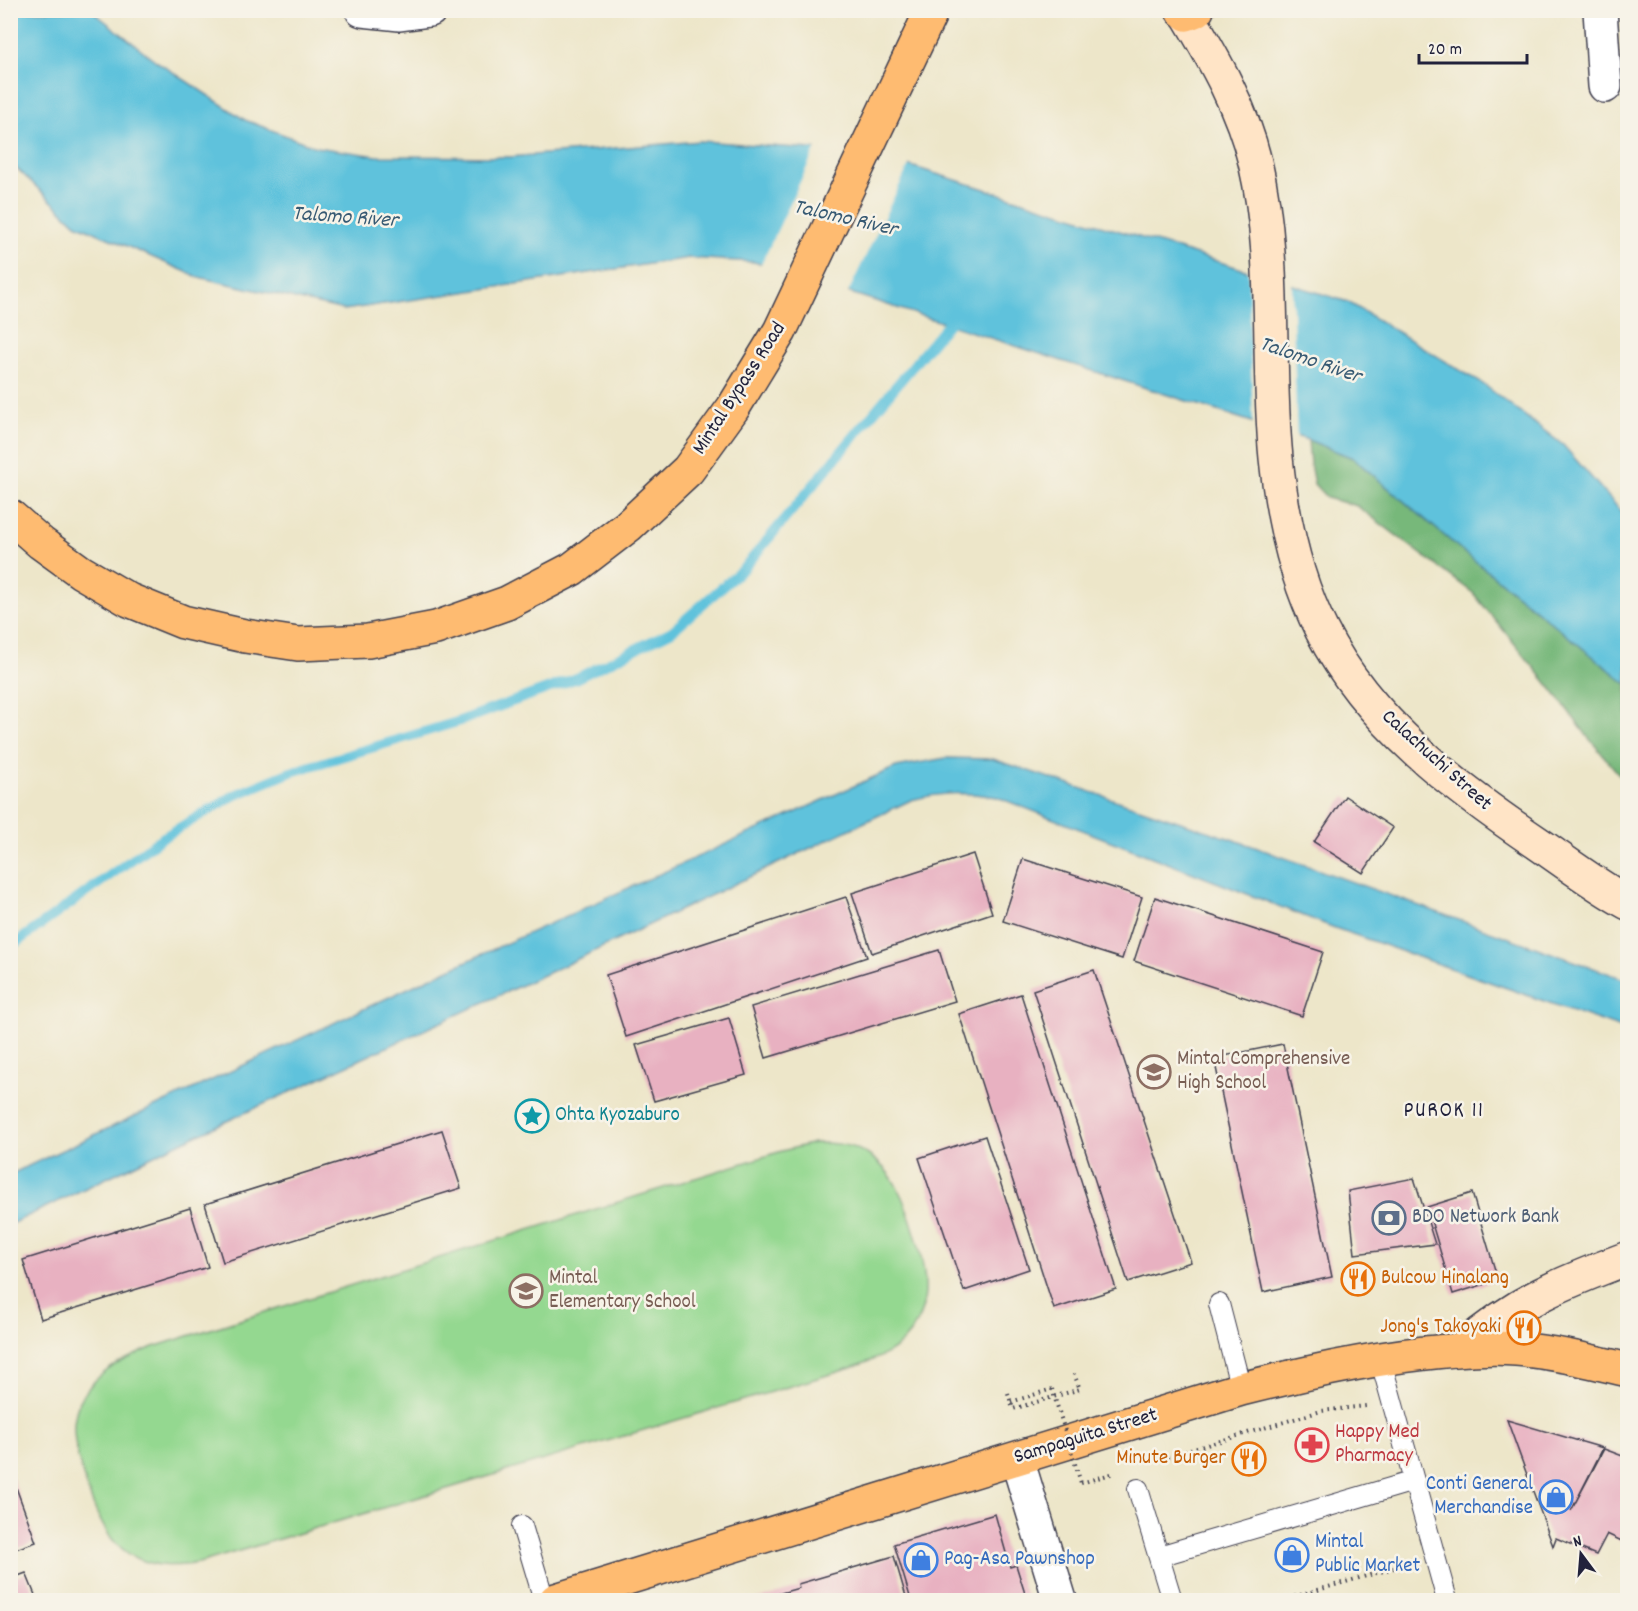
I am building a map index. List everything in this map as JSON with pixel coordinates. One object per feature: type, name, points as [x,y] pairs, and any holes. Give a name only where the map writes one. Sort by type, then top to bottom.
[{"type":"main road","name":"Mintal Bypass Road","points":[[10,516],[40,543],[81,572],[129,600],[183,622],[245,636],[298,644],[368,640],[436,628],[507,603],[572,569],[628,526],[688,470],[733,408],[780,331],[932,10]]},
{"type":"main road","name":"Calachuchi Street","points":[[1189,12],[1230,92],[1255,161],[1268,239],[1276,458],[1283,504],[1301,582],[1322,632],[1351,678],[1388,723],[1432,764],[1503,820],[1628,903]]},
{"type":"main road","points":[[1462,1349],[1488,1325],[1527,1301],[1581,1275],[1628,1258]]},
{"type":"main road","name":"Sampaguita Street","points":[[556,1600],[1241,1389],[1306,1373],[1380,1359],[1462,1349],[1514,1349],[1555,1354],[1628,1370]]},
{"type":"street","points":[[362,10],[400,14],[430,10]]},
{"type":"street","points":[[1600,10],[1605,86]]},
{"type":"street","points":[[1017,1459],[1060,1600]]},
{"type":"lane","points":[[1219,1304],[1241,1389]]},
{"type":"lane","points":[[1380,1359],[1447,1600]]},
{"type":"lane","points":[[1159,1556],[1413,1481]]},
{"type":"lane","points":[[1138,1489],[1172,1600]]},
{"type":"lane","points":[[522,1526],[544,1600]]},
{"type":"path","points":[[1008,1393],[1013,1409],[1080,1389],[1074,1374]]},
{"type":"path","points":[[1011,1402],[1052,1389],[1081,1483],[1122,1471]]},
{"type":"path","points":[[1143,1464],[1321,1411],[1392,1403]]},
{"type":"path","points":[[1283,1600],[1434,1556]]},
{"type":"green space","points":[[1308,440],[1353,458],[1453,543],[1627,684],[1627,784],[1473,593],[1357,506],[1327,498],[1314,484]]},
{"type":"green space","points":[[814,1143],[845,1145],[873,1158],[894,1182],[912,1224],[923,1268],[924,1299],[919,1317],[910,1333],[887,1353],[851,1368],[199,1563],[163,1565],[138,1559],[115,1542],[96,1511],[79,1461],[74,1429],[75,1417],[80,1401],[89,1387],[105,1372],[123,1361],[153,1347]]},
{"type":"water","name":"Talomo River","points":[[10,11],[92,11],[156,61],[245,120],[316,147],[377,156],[510,157],[700,141],[869,153],[1348,302],[1483,384],[1563,445],[1627,518],[1627,684],[1453,543],[1353,458],[1308,440],[754,262],[689,258],[344,310],[198,277],[76,224],[11,163]]},
{"type":"water","points":[[946,758],[993,759],[1249,845],[1627,980],[1627,1030],[1335,928],[997,797],[974,794],[934,795],[911,800],[11,1224],[11,1174],[432,977],[896,767]]},
{"type":"pier","points":[[817,146],[869,150],[910,163],[847,295],[760,267]]},
{"type":"pier","points":[[1248,268],[1292,282],[1297,440],[1253,426]]},
{"type":"building","points":[[1345,796],[1393,828],[1363,873],[1314,842]]},
{"type":"building","points":[[973,854],[992,913],[872,953],[852,893]]},
{"type":"building","points":[[1023,859],[1142,897],[1122,959],[1003,921]]},
{"type":"building","points":[[846,897],[867,957],[626,1037],[606,975]]},
{"type":"building","points":[[1155,897],[1323,952],[1302,1016],[1134,961]]},
{"type":"building","points":[[939,950],[955,1001],[766,1058],[751,1007]]},
{"type":"building","points":[[1094,970],[1191,1262],[1128,1282],[1033,990]]},
{"type":"building","points":[[1021,994],[1116,1289],[1054,1309],[959,1014]]},
{"type":"building","points":[[729,1018],[746,1075],[654,1101],[636,1045]]},
{"type":"building","points":[[1283,1044],[1332,1277],[1263,1292],[1214,1058]]},
{"type":"building","points":[[442,1130],[461,1188],[223,1262],[205,1204]]},
{"type":"building","points":[[985,1136],[1029,1269],[964,1291],[919,1158]]},
{"type":"building","name":"BDO Network Bank","points":[[1414,1178],[1435,1244],[1355,1254],[1348,1191]]},
{"type":"building","points":[[1472,1193],[1498,1280],[1453,1294],[1427,1207]]},
{"type":"building","points":[[190,1208],[208,1267],[41,1319],[23,1260]]},
{"type":"building","points":[[1507,1420],[1603,1448],[1571,1511],[1604,1449],[1628,1458],[1628,1544],[1607,1534],[1596,1555],[1556,1538],[1553,1546]]},
{"type":"building","points":[[10,1471],[36,1542],[10,1551]]},
{"type":"building","points":[[995,1514],[1010,1567],[1016,1565],[1027,1600],[911,1600],[894,1544]]},
{"type":"building","points":[[894,1556],[907,1600],[756,1600],[799,1588],[798,1584]]},
{"type":"building","points":[[26,1573],[37,1600],[10,1600],[10,1579]]},
{"type":"waterway","points":[[10,947],[162,838],[235,795],[291,772],[457,722],[577,678],[672,631],[744,568],[947,325],[957,318]]},
{"type":"place","name":"Mintal Comprehensive High School","points":[[1154,1072]]},
{"type":"place","name":"Ohta Kyozaburo","points":[[532,1116]]},
{"type":"place","name":"BDO Network Bank","points":[[1389,1218]]},
{"type":"place","name":"Bulcow Hinalang","points":[[1358,1279]]},
{"type":"place","name":"Mintal Elementary School","points":[[526,1291]]},
{"type":"place","name":"Jong's Takoyaki","points":[[1524,1328]]},
{"type":"place","name":"Happy Med Pharmacy","points":[[1312,1445]]},
{"type":"place","name":"Minute Burger","points":[[1249,1459]]},
{"type":"place","name":"Conti General Merchandise","points":[[1556,1497]]},
{"type":"place","name":"Mintal Public Market","points":[[1292,1555]]},
{"type":"place","name":"Pag-Asa Pawnshop","points":[[921,1560]]},
{"type":"district","name":"PUROK 11","points":[[1444,1111]]}]
